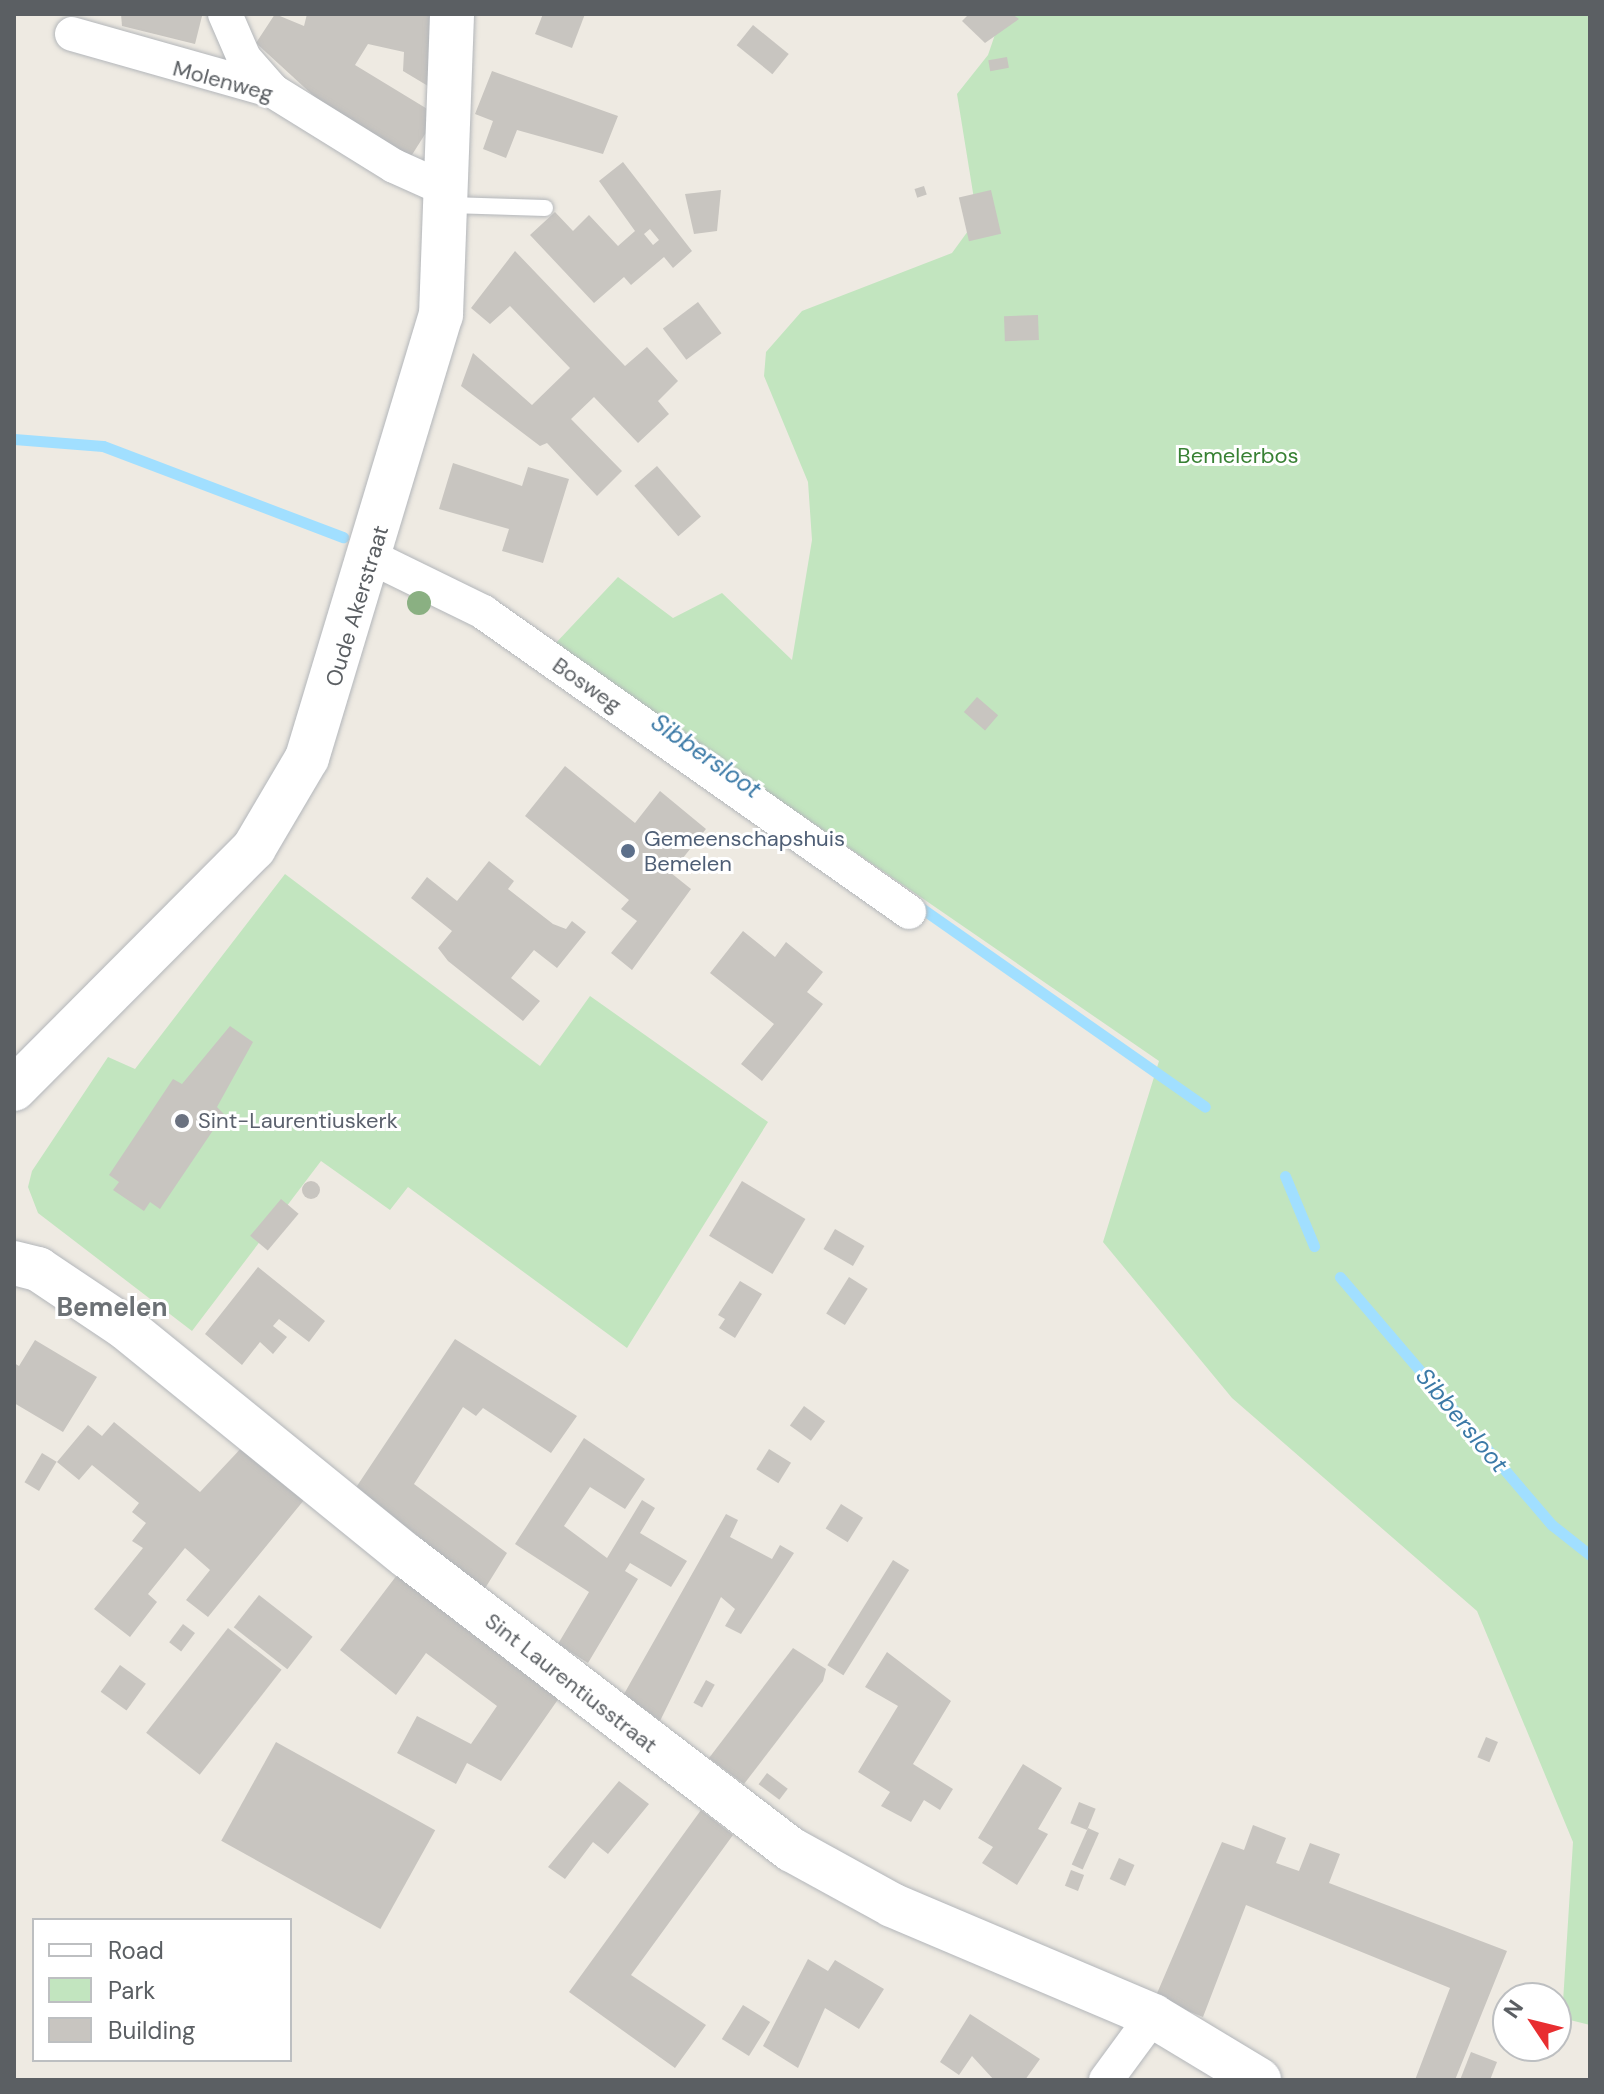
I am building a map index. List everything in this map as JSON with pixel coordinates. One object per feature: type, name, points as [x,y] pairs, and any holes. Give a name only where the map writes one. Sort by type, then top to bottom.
[{"type":"street","points":[[225,14],[244,58],[273,91]]},
{"type":"street","name":"Oude Akerstraat","points":[[14,1089],[221,882],[276,815],[317,732],[373,558],[435,342],[450,198],[452,14]]},
{"type":"street","name":"Molenweg","points":[[72,34],[273,91],[450,198]]},
{"type":"street","name":"Bosweg","points":[[373,558],[483,612],[909,912]]},
{"type":"street","name":"Sint Laurentiusstraat","points":[[14,1234],[26,1266],[126,1328],[418,1565],[792,1850],[910,1913],[1153,2016],[1259,2080]]},
{"type":"street","points":[[1106,2080],[1153,2016]]},
{"type":"lane","points":[[450,198],[545,208]]},
{"type":"green space","name":"Bemelerbos","points":[[1002,14],[1590,14],[1590,2025],[1572,2020],[1572,1982],[1564,1982],[1573,1842],[1477,1611],[1232,1398],[1103,1242],[1159,1061],[554,645],[618,577],[673,618],[722,593],[792,660],[812,540],[808,482],[764,376],[766,352],[802,311],[952,253],[968,231],[974,199],[957,94],[988,55]]},
{"type":"green space","points":[[285,874],[540,1066],[590,996],[768,1122],[627,1348],[408,1187],[390,1210],[321,1161],[192,1331],[38,1213],[28,1187],[32,1171],[108,1057],[135,1069]]},
{"type":"building","points":[[121,14],[202,16],[195,44],[122,26]]},
{"type":"building","points":[[275,14],[304,26],[307,14],[435,14],[433,89],[403,71],[404,52],[368,44],[355,65],[429,110],[434,120],[410,158],[316,98],[256,43]]},
{"type":"building","points":[[543,14],[585,14],[572,48],[535,34]]},
{"type":"building","points":[[969,14],[1012,14],[1019,19],[985,43],[962,21]]},
{"type":"building","points":[[753,25],[789,54],[772,74],[737,45]]},
{"type":"building","points":[[1007,57],[1009,68],[990,71],[988,60]]},
{"type":"building","points":[[492,71],[618,116],[603,154],[517,130],[506,158],[483,149],[493,121],[475,114]]},
{"type":"building","points":[[623,162],[692,251],[673,268],[664,257],[631,285],[624,277],[594,303],[530,235],[555,212],[573,231],[589,215],[618,246],[635,231],[599,181]],"holes":[[[650,229],[659,240],[653,245],[644,234]]]},
{"type":"building","points":[[924,186],[927,195],[917,198],[914,189]]},
{"type":"building","points":[[721,190],[717,231],[694,234],[685,194]]},
{"type":"building","points":[[991,190],[1001,234],[969,241],[959,197]]},
{"type":"building","points":[[515,251],[625,366],[647,347],[678,381],[658,401],[669,414],[638,443],[594,397],[571,419],[622,471],[597,496],[547,443],[540,446],[461,386],[473,353],[532,405],[570,368],[510,306],[490,324],[471,308]]},
{"type":"building","points":[[698,302],[721,333],[686,360],[663,328]]},
{"type":"building","points":[[1038,315],[1039,340],[1005,341],[1004,316]]},
{"type":"building","points":[[453,463],[522,486],[528,467],[569,479],[543,563],[502,551],[509,529],[439,509]]},
{"type":"building","points":[[657,466],[701,517],[678,536],[634,486]]},
{"type":"building","points":[[977,697],[998,715],[985,730],[964,712]]},
{"type":"building","name":"Gemeenschapshuis Bemelen","points":[[565,766],[635,823],[660,791],[706,829],[671,873],[691,889],[632,970],[611,953],[637,921],[621,909],[629,900],[525,816]]},
{"type":"building","points":[[489,861],[514,881],[508,889],[553,924],[566,929],[572,921],[586,932],[557,968],[534,950],[511,978],[540,1001],[523,1021],[448,961],[438,948],[452,931],[411,898],[427,877],[457,901]]},
{"type":"building","points":[[743,931],[775,957],[786,942],[823,972],[807,992],[823,1004],[762,1081],[741,1064],[774,1024],[710,973]]},
{"type":"building","name":"Sint-Laurentiuskerk","points":[[230,1026],[253,1042],[217,1107],[224,1114],[160,1209],[150,1202],[144,1211],[113,1190],[119,1182],[109,1175],[173,1079],[182,1084]]},
{"type":"building","points":[[307,1181],[315,1181],[320,1190],[318,1197],[307,1199],[302,1194],[302,1186]]},
{"type":"building","points":[[742,1181],[805,1219],[772,1274],[709,1236]]},
{"type":"building","points":[[281,1199],[299,1214],[268,1251],[250,1236]]},
{"type":"building","points":[[835,1229],[864,1246],[853,1266],[824,1249]]},
{"type":"building","points":[[258,1267],[325,1321],[309,1342],[279,1319],[273,1326],[287,1337],[273,1354],[260,1342],[242,1365],[205,1334]]},
{"type":"building","points":[[849,1277],[868,1289],[845,1325],[826,1313]]},
{"type":"building","points":[[740,1281],[762,1294],[735,1338],[719,1328],[725,1319],[718,1315]]},
{"type":"building","points":[[455,1339],[577,1416],[551,1453],[483,1408],[476,1416],[463,1407],[414,1484],[507,1553],[484,1590],[353,1492]]},
{"type":"building","points":[[35,1340],[97,1377],[63,1432],[14,1403],[14,1363],[19,1366]]},
{"type":"building","points":[[804,1406],[825,1421],[811,1441],[790,1425]]},
{"type":"building","points":[[114,1422],[200,1492],[245,1444],[304,1500],[208,1617],[186,1600],[210,1570],[185,1548],[148,1594],[157,1602],[130,1637],[94,1609],[143,1548],[132,1541],[146,1523],[132,1512],[139,1503],[92,1465],[79,1480],[57,1462],[88,1425],[102,1436]]},
{"type":"building","points":[[584,1438],[645,1479],[625,1509],[590,1487],[564,1526],[607,1558],[642,1500],[655,1508],[640,1533],[687,1561],[671,1587],[630,1563],[625,1571],[638,1579],[588,1663],[558,1644],[589,1592],[515,1544]]},
{"type":"building","points":[[769,1449],[791,1463],[778,1483],[756,1469]]},
{"type":"building","points":[[42,1453],[57,1462],[39,1491],[24,1482]]},
{"type":"building","points":[[841,1504],[863,1518],[848,1542],[826,1529]]},
{"type":"building","points":[[726,1514],[738,1520],[730,1537],[772,1559],[780,1545],[794,1553],[741,1634],[725,1626],[735,1609],[721,1597],[660,1721],[624,1694]]},
{"type":"building","points":[[893,1560],[909,1570],[843,1675],[827,1665]]},
{"type":"building","points":[[397,1575],[559,1698],[501,1781],[467,1763],[456,1784],[397,1753],[417,1716],[471,1744],[497,1706],[426,1653],[396,1695],[340,1650]]},
{"type":"building","points":[[259,1595],[313,1637],[287,1669],[234,1627]]},
{"type":"building","points":[[183,1624],[195,1633],[181,1651],[169,1642]]},
{"type":"building","points":[[228,1628],[282,1670],[200,1775],[146,1733]]},
{"type":"building","points":[[793,1648],[826,1669],[823,1681],[744,1784],[709,1758]]},
{"type":"building","points":[[887,1652],[951,1701],[913,1764],[953,1789],[940,1810],[924,1800],[911,1822],[881,1806],[890,1792],[858,1772],[898,1706],[865,1687]]},
{"type":"building","points":[[120,1665],[146,1684],[126,1711],[101,1692]]},
{"type":"building","points":[[706,1680],[715,1685],[702,1708],[693,1703]]},
{"type":"building","points":[[1486,1737],[1498,1742],[1489,1762],[1477,1757]]},
{"type":"building","points":[[276,1742],[435,1830],[380,1929],[221,1841]]},
{"type":"building","points":[[1023,1764],[1062,1788],[1038,1829],[1048,1834],[1017,1885],[982,1863],[993,1847],[978,1838]]},
{"type":"building","points":[[767,1773],[788,1789],[779,1800],[759,1784]]},
{"type":"building","points":[[619,1781],[649,1804],[608,1854],[593,1842],[565,1879],[548,1867]]},
{"type":"building","points":[[1079,1802],[1096,1809],[1087,1830],[1070,1823]]},
{"type":"building","points":[[701,1810],[733,1835],[631,1975],[706,2025],[675,2068],[569,1992]]},
{"type":"building","points":[[1253,1825],[1286,1838],[1276,1863],[1299,1871],[1310,1843],[1340,1854],[1329,1883],[1507,1951],[1455,2080],[1415,2080],[1450,1988],[1246,1905],[1203,2017],[1155,1998],[1222,1842],[1244,1850]]},
{"type":"building","points":[[1088,1828],[1099,1833],[1083,1869],[1072,1865]]},
{"type":"building","points":[[1119,1858],[1135,1865],[1125,1886],[1110,1879]]},
{"type":"building","points":[[1071,1870],[1084,1875],[1078,1891],[1065,1886]]},
{"type":"building","points":[[808,1959],[828,1971],[835,1960],[884,1989],[859,2029],[825,2008],[798,2068],[763,2046]]},
{"type":"building","points":[[743,2005],[770,2022],[749,2056],[722,2039]]},
{"type":"building","points":[[970,2014],[1040,2059],[1025,2080],[994,2080],[972,2056],[959,2075],[940,2062]]},
{"type":"building","points":[[1471,2052],[1497,2062],[1490,2080],[1460,2080]]},
{"type":"waterway","name":"Sibbersloot","points":[[14,439],[103,446],[343,537]]},
{"type":"waterway","name":"Sibbersloot","points":[[914,903],[1205,1107]]},
{"type":"waterway","name":"Sibbersloot","points":[[1285,1176],[1314,1246]]},
{"type":"waterway","name":"Sibbersloot","points":[[1340,1277],[1552,1525],[1590,1555]]},
{"type":"place","name":"Gemeenschapshuis Bemelen","points":[[628,851]]},
{"type":"place","name":"Sint-Laurentiuskerk","points":[[182,1121]]},
{"type":"district","name":"Bemelen","points":[[112,1308]]}]
